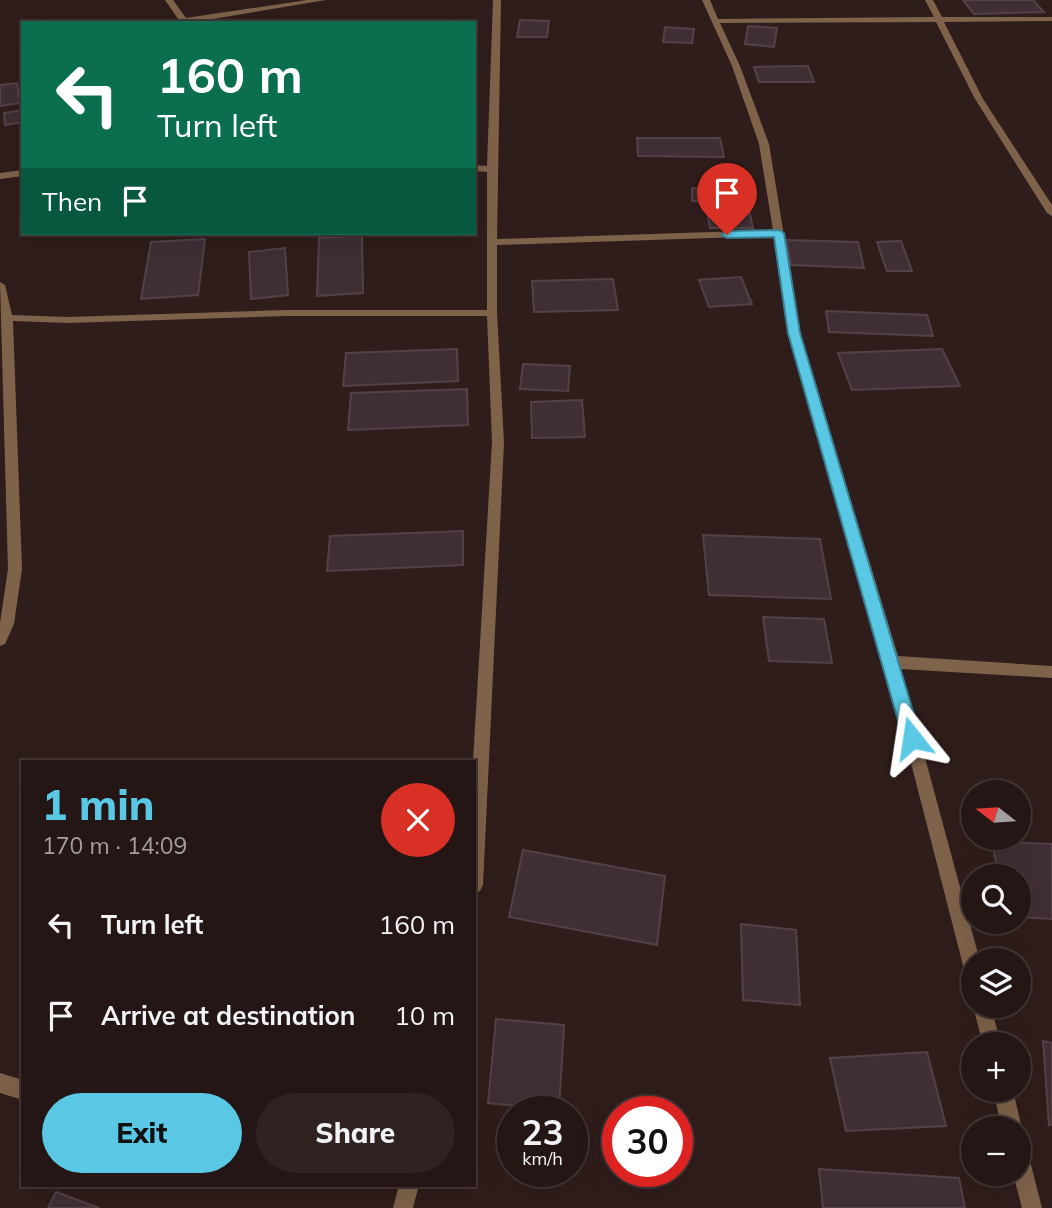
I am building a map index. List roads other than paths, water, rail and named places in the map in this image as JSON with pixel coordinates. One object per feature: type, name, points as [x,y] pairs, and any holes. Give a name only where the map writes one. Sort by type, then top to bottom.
[{"type":"street","points":[[169,0],[183,21]]},
{"type":"street","points":[[190,21],[322,0]]},
{"type":"street","points":[[476,848],[498,442],[492,313],[492,169],[497,0]]},
{"type":"street","points":[[706,0],[736,66],[764,145],[794,333],[892,662],[967,948]]},
{"type":"street","points":[[929,0],[979,99],[1052,213]]},
{"type":"street","points":[[715,20],[1052,19]]},
{"type":"street","points":[[476,168],[492,169]]},
{"type":"street","points":[[0,176],[21,173]]},
{"type":"street","points":[[492,242],[779,233]]},
{"type":"street","points":[[0,285],[7,318],[15,569],[6,624],[0,640]]},
{"type":"street","points":[[7,318],[68,320],[287,313],[492,313]]},
{"type":"street","points":[[892,662],[1052,672]]},
{"type":"street","points":[[0,1083],[21,1089]]},
{"type":"street","points":[[1026,1186],[1032,1208]]},
{"type":"street","points":[[403,1208],[408,1187]]}]
